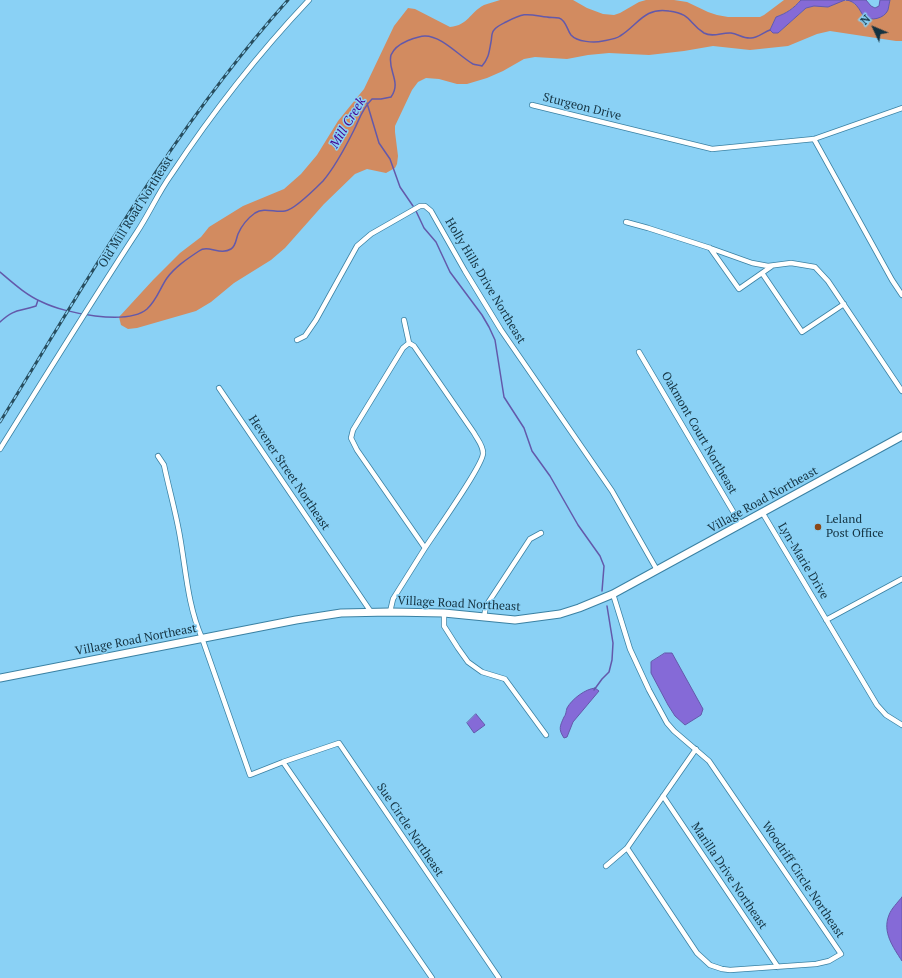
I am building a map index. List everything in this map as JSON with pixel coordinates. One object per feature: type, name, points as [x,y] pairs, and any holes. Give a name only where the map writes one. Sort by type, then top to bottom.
[{"type":"main road","name":"Village Road Northeast","points":[[0,678],[296,620],[341,613],[390,612],[444,614],[515,620],[560,614],[613,594],[902,436]]},
{"type":"street","name":"Old Mill Road Northeast","points":[[0,449],[79,321],[143,222],[169,177],[196,137],[254,63],[309,0]]},
{"type":"street","name":"Sturgeon Drive","points":[[532,105],[712,149],[814,140],[902,108]]},
{"type":"street","points":[[814,140],[892,280],[902,295]]},
{"type":"street","name":"Holly Hills Drive Northeast","points":[[297,340],[304,336],[316,320],[357,246],[371,234],[420,206],[425,206],[431,211],[501,330],[612,491],[658,570]]},
{"type":"street","points":[[626,222],[710,248],[752,263],[772,266],[791,262],[815,267],[828,281],[902,391]]},
{"type":"street","points":[[710,248],[739,289],[772,266]]},
{"type":"street","points":[[762,273],[802,332],[844,304]]},
{"type":"street","points":[[390,612],[393,599],[424,548],[475,472],[484,454],[482,446],[474,433],[414,346],[409,343],[404,320]]},
{"type":"street","points":[[409,343],[403,348],[354,430],[351,438],[357,450],[424,548]]},
{"type":"street","name":"Oakmont Court Northeast","points":[[640,352],[741,525]]},
{"type":"street","name":"Hevener Street Northeast","points":[[219,388],[371,612]]},
{"type":"street","points":[[158,456],[164,465],[180,535],[192,608],[196,625],[202,638]]},
{"type":"street","name":"Lyn-Marie Drive","points":[[762,512],[877,705],[886,715],[902,725]]},
{"type":"street","points":[[484,617],[486,606],[530,539],[541,533]]},
{"type":"street","points":[[826,620],[902,579]]},
{"type":"street","name":"Woodriff Circle Northeast","points":[[613,594],[628,643],[661,712],[674,731],[706,757],[713,766],[841,954],[823,963],[730,970],[715,968],[697,953],[627,848]]},
{"type":"street","points":[[444,614],[444,626],[468,662],[482,672],[505,680],[546,735]]},
{"type":"street","name":"Sue Circle Northeast","points":[[202,638],[250,775],[339,742],[499,978]]},
{"type":"street","points":[[606,866],[627,848],[696,749]]},
{"type":"street","points":[[282,762],[432,978]]},
{"type":"street","name":"Marilla Drive Northeast","points":[[663,796],[778,967]]},
{"type":"shaded area","points":[[500,0],[573,0],[587,8],[603,14],[614,15],[646,0],[674,0],[687,2],[717,15],[728,17],[760,17],[784,0],[801,0],[790,10],[776,17],[770,30],[774,33],[778,33],[806,8],[814,6],[828,7],[840,1],[850,0],[859,8],[864,17],[888,10],[890,0],[902,0],[902,41],[830,31],[817,34],[788,46],[750,50],[713,46],[649,55],[609,53],[567,59],[535,57],[524,59],[503,71],[467,84],[457,84],[439,79],[426,78],[418,82],[412,90],[395,126],[398,156],[395,168],[386,173],[367,169],[355,174],[324,204],[285,248],[271,260],[234,283],[211,302],[196,311],[137,328],[128,329],[121,325],[119,317],[180,253],[201,237],[209,227],[243,206],[284,189],[301,174],[317,155],[338,121],[364,89],[394,26],[408,8],[415,9],[450,27],[461,24],[484,5]]},
{"type":"shaded area","points":[[801,0],[845,0],[828,7],[814,6],[806,8],[778,33],[773,33],[770,30],[776,17],[790,10]]},
{"type":"shaded area","points":[[846,0],[866,0],[875,8],[879,6],[880,0],[890,0],[888,10],[884,15],[870,19],[864,17],[855,4]]},
{"type":"shaded area","points":[[665,653],[672,653],[703,709],[701,715],[685,725],[675,716],[651,673],[651,662]]},
{"type":"shaded area","points":[[595,688],[599,691],[573,722],[567,737],[564,738],[560,728],[567,708],[579,695],[587,690]]},
{"type":"shaded area","points":[[476,714],[485,725],[474,733],[467,723]]},
{"type":"shaded area","points":[[902,897],[902,961],[890,939],[887,921],[893,908]]},
{"type":"waterway","name":"Mill Creek","points":[[0,272],[31,296],[42,302],[80,314],[125,317],[138,314],[147,309],[156,298],[167,278],[186,260],[203,249],[227,251],[233,248],[243,225],[255,213],[262,210],[289,210],[305,198],[323,181],[340,157],[363,110],[372,99],[391,97],[394,92],[395,81],[390,60],[392,53],[400,45],[420,36],[438,39],[473,64],[482,66],[488,55],[493,31],[500,25],[522,15],[559,18],[566,25],[571,35],[581,41],[591,42],[603,41],[618,37],[647,14],[660,10],[682,14],[704,33],[711,35],[731,33],[746,38],[751,38],[770,30]]},
{"type":"waterway","points":[[367,103],[379,143],[390,159],[400,187],[413,206]]},
{"type":"waterway","points":[[416,211],[424,228],[436,242],[450,272],[482,315],[489,327],[495,340],[504,397],[524,428],[532,451],[550,476],[578,525],[600,556],[604,566],[602,591]]},
{"type":"waterway","points":[[0,322],[14,312],[36,306],[38,300]]},
{"type":"waterway","points":[[594,690],[609,672],[612,660],[613,643],[607,606]]},
{"type":"railway","points":[[0,422],[100,258],[170,151],[207,99],[246,49],[288,0]]},
{"type":"place","name":"Leland Post Office","points":[[818,527]]}]
